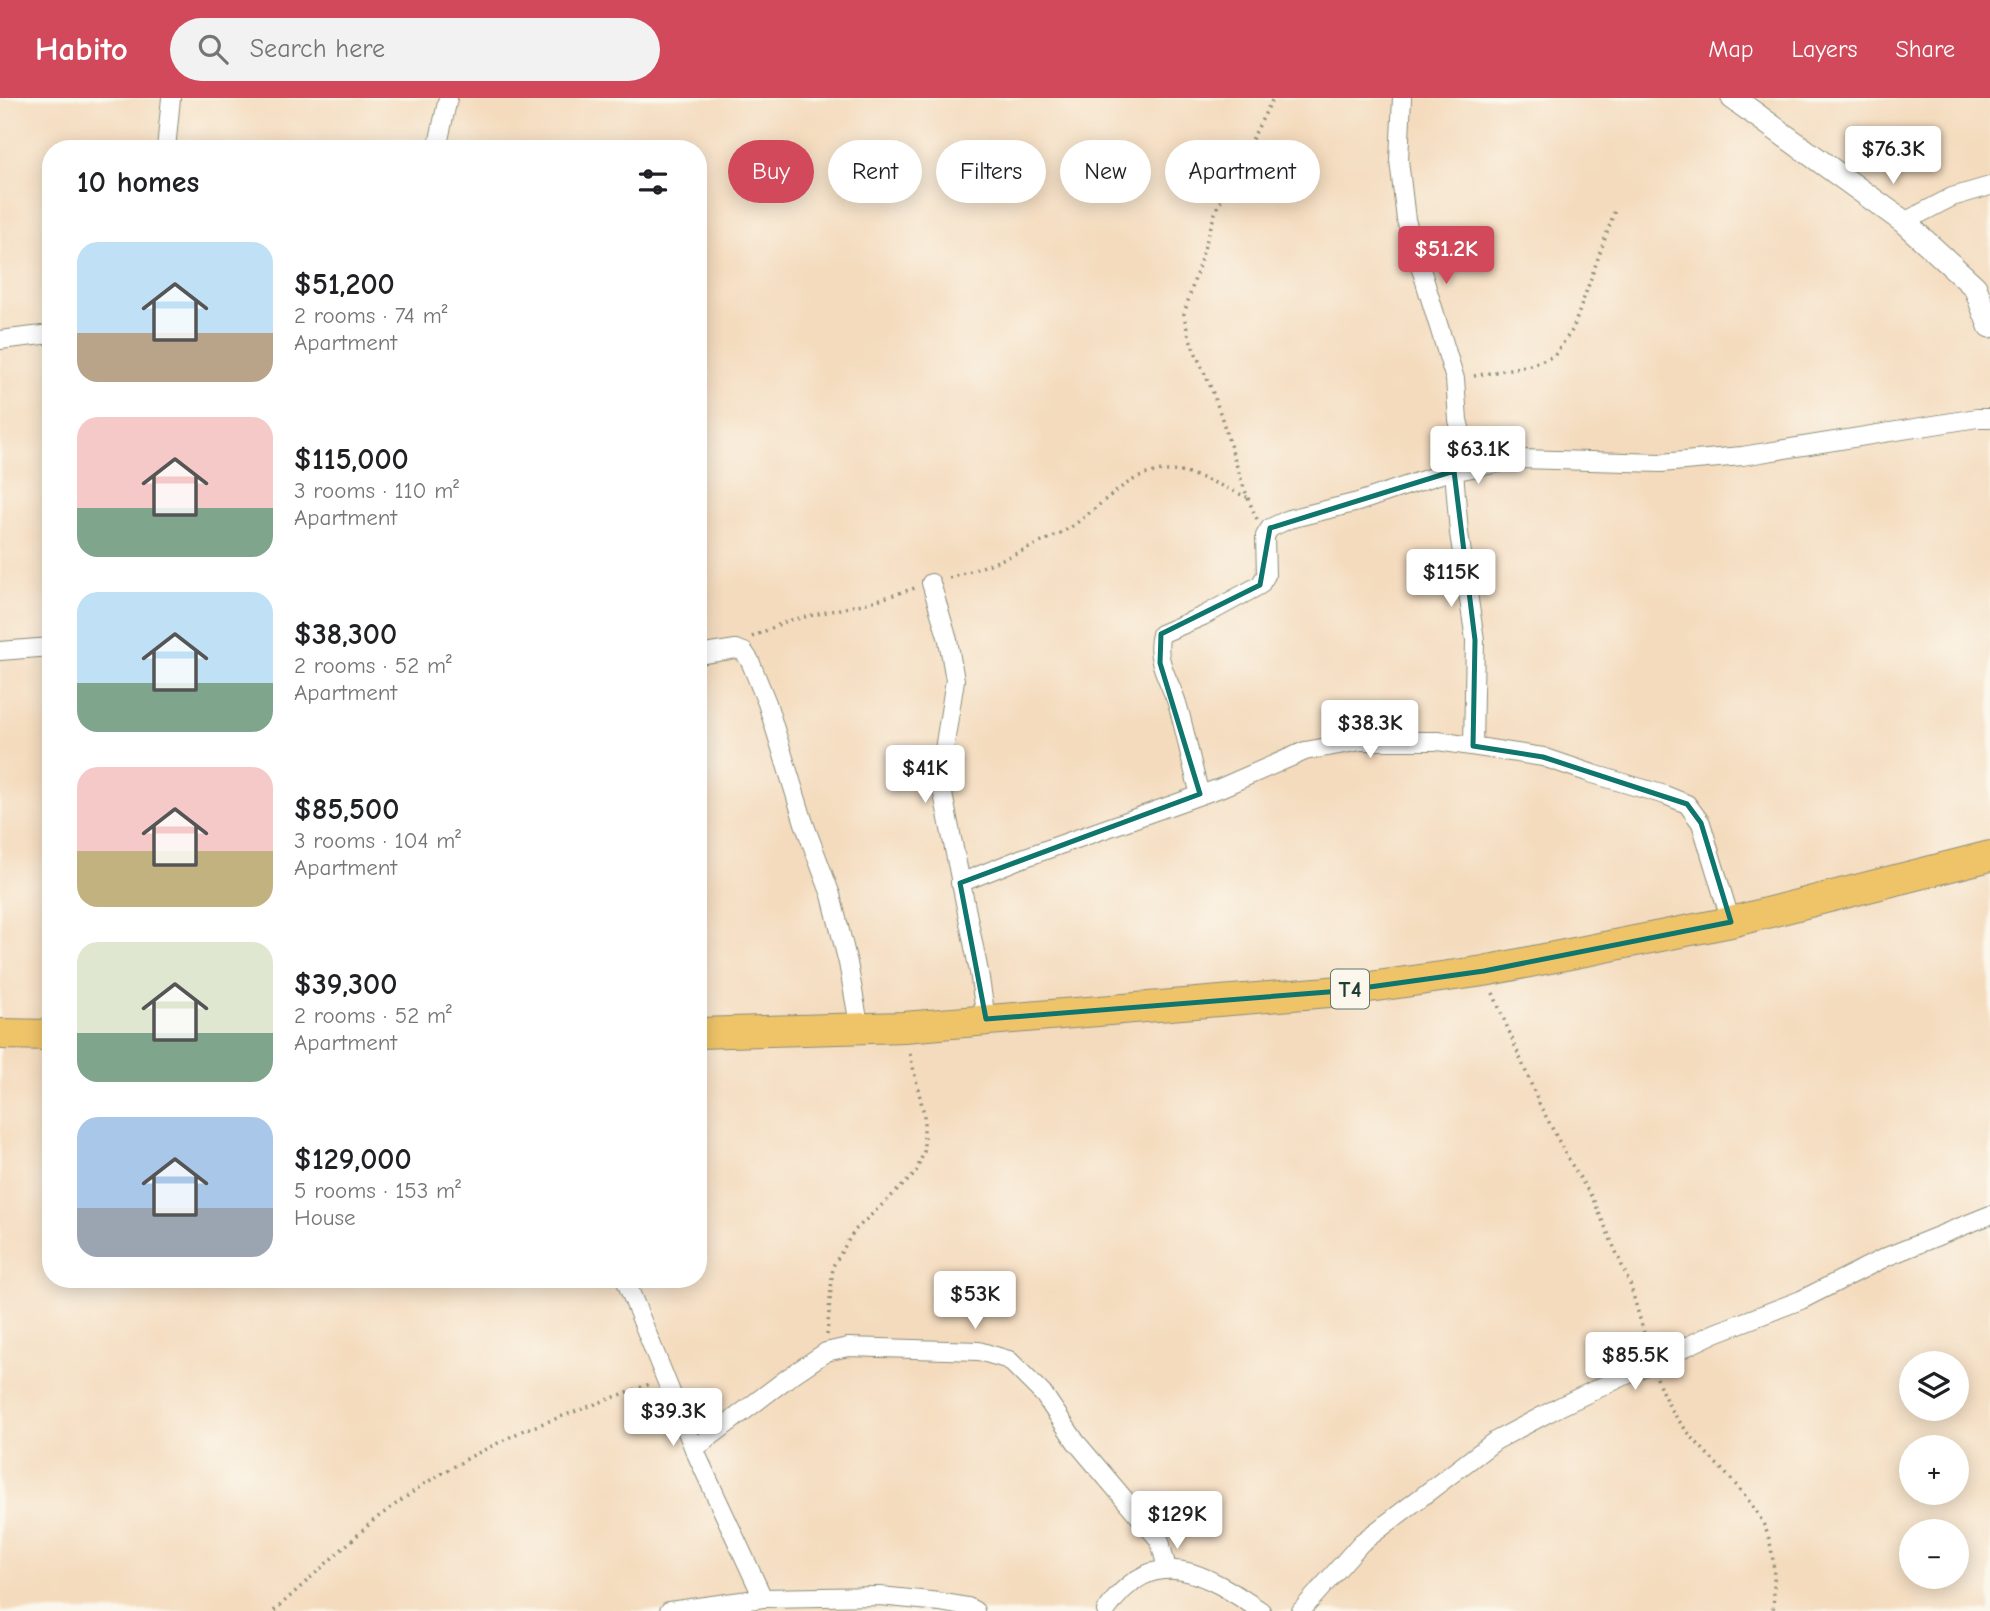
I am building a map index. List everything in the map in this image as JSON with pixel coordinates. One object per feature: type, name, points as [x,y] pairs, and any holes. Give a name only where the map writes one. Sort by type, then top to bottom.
[{"type":"highway","name":"T4","points":[[707,1034],[904,1027],[1341,991],[1484,971],[1731,922],[1990,856]]},
{"type":"highway","points":[[0,1034],[42,1035]]},
{"type":"street","points":[[167,140],[171,98]]},
{"type":"street","points":[[439,140],[448,98]]},
{"type":"street","points":[[1402,98],[1399,160],[1406,220],[1455,379],[1458,420],[1466,450],[1459,470],[1459,533],[1475,640],[1473,746]]},
{"type":"street","points":[[1733,98],[1905,222],[1975,287],[1990,326]]},
{"type":"street","points":[[1905,222],[1952,197],[1990,186]]},
{"type":"street","points":[[0,340],[42,335]]},
{"type":"street","points":[[1200,794],[1176,702],[1160,663],[1158,646],[1161,634],[1203,616],[1260,585],[1266,575],[1265,536],[1270,528],[1289,519],[1358,502],[1459,470],[1520,459],[1661,463],[1742,456],[1990,418]]},
{"type":"street","points":[[931,583],[948,640],[954,680],[943,756],[943,794],[986,1019]]},
{"type":"street","points":[[0,651],[42,648]]},
{"type":"street","points":[[707,654],[736,649],[744,652],[767,703],[804,823],[831,895],[848,963],[859,1030]]},
{"type":"street","points":[[960,883],[1257,773],[1305,751],[1350,743],[1438,741],[1543,757],[1687,804],[1701,823],[1731,922]]},
{"type":"street","points":[[1301,1611],[1360,1544],[1494,1441],[1561,1406],[1715,1334],[1801,1300],[1886,1257],[1990,1215]]},
{"type":"street","points":[[629,1288],[694,1449],[763,1598]]},
{"type":"street","points":[[694,1449],[826,1352],[848,1347],[979,1351],[1009,1360],[1044,1395],[1092,1462],[1160,1541],[1167,1569]]},
{"type":"street","points":[[1106,1611],[1118,1593],[1140,1575],[1167,1569],[1198,1573],[1261,1611]]},
{"type":"street","points":[[669,1611],[763,1598],[880,1595],[940,1602],[968,1607],[975,1611]]},
{"type":"path","points":[[1265,536],[1247,497],[1213,394],[1186,332],[1184,314],[1216,210],[1273,98]]},
{"type":"path","points":[[1455,379],[1510,370],[1554,356],[1573,329],[1615,209]]},
{"type":"path","points":[[736,649],[758,633],[787,621],[871,602],[1024,550],[1066,530],[1129,483],[1147,475],[1165,471],[1191,474],[1247,497]]},
{"type":"path","points":[[1484,971],[1538,1101],[1592,1199],[1630,1284],[1652,1363],[1670,1410],[1689,1436],[1740,1489],[1761,1518],[1770,1544],[1775,1588],[1773,1611]]},
{"type":"path","points":[[826,1352],[833,1266],[854,1231],[915,1174],[924,1152],[924,1114],[904,1027]]},
{"type":"path","points":[[274,1611],[374,1520],[424,1484],[522,1431],[666,1378]]},
{"type":"highlighted area","points":[[1454,471],[1475,640],[1473,746],[1543,757],[1687,804],[1701,823],[1731,922],[1484,971],[1341,991],[986,1019],[960,883],[1200,794],[1160,663],[1161,634],[1260,585],[1270,528]]}]
